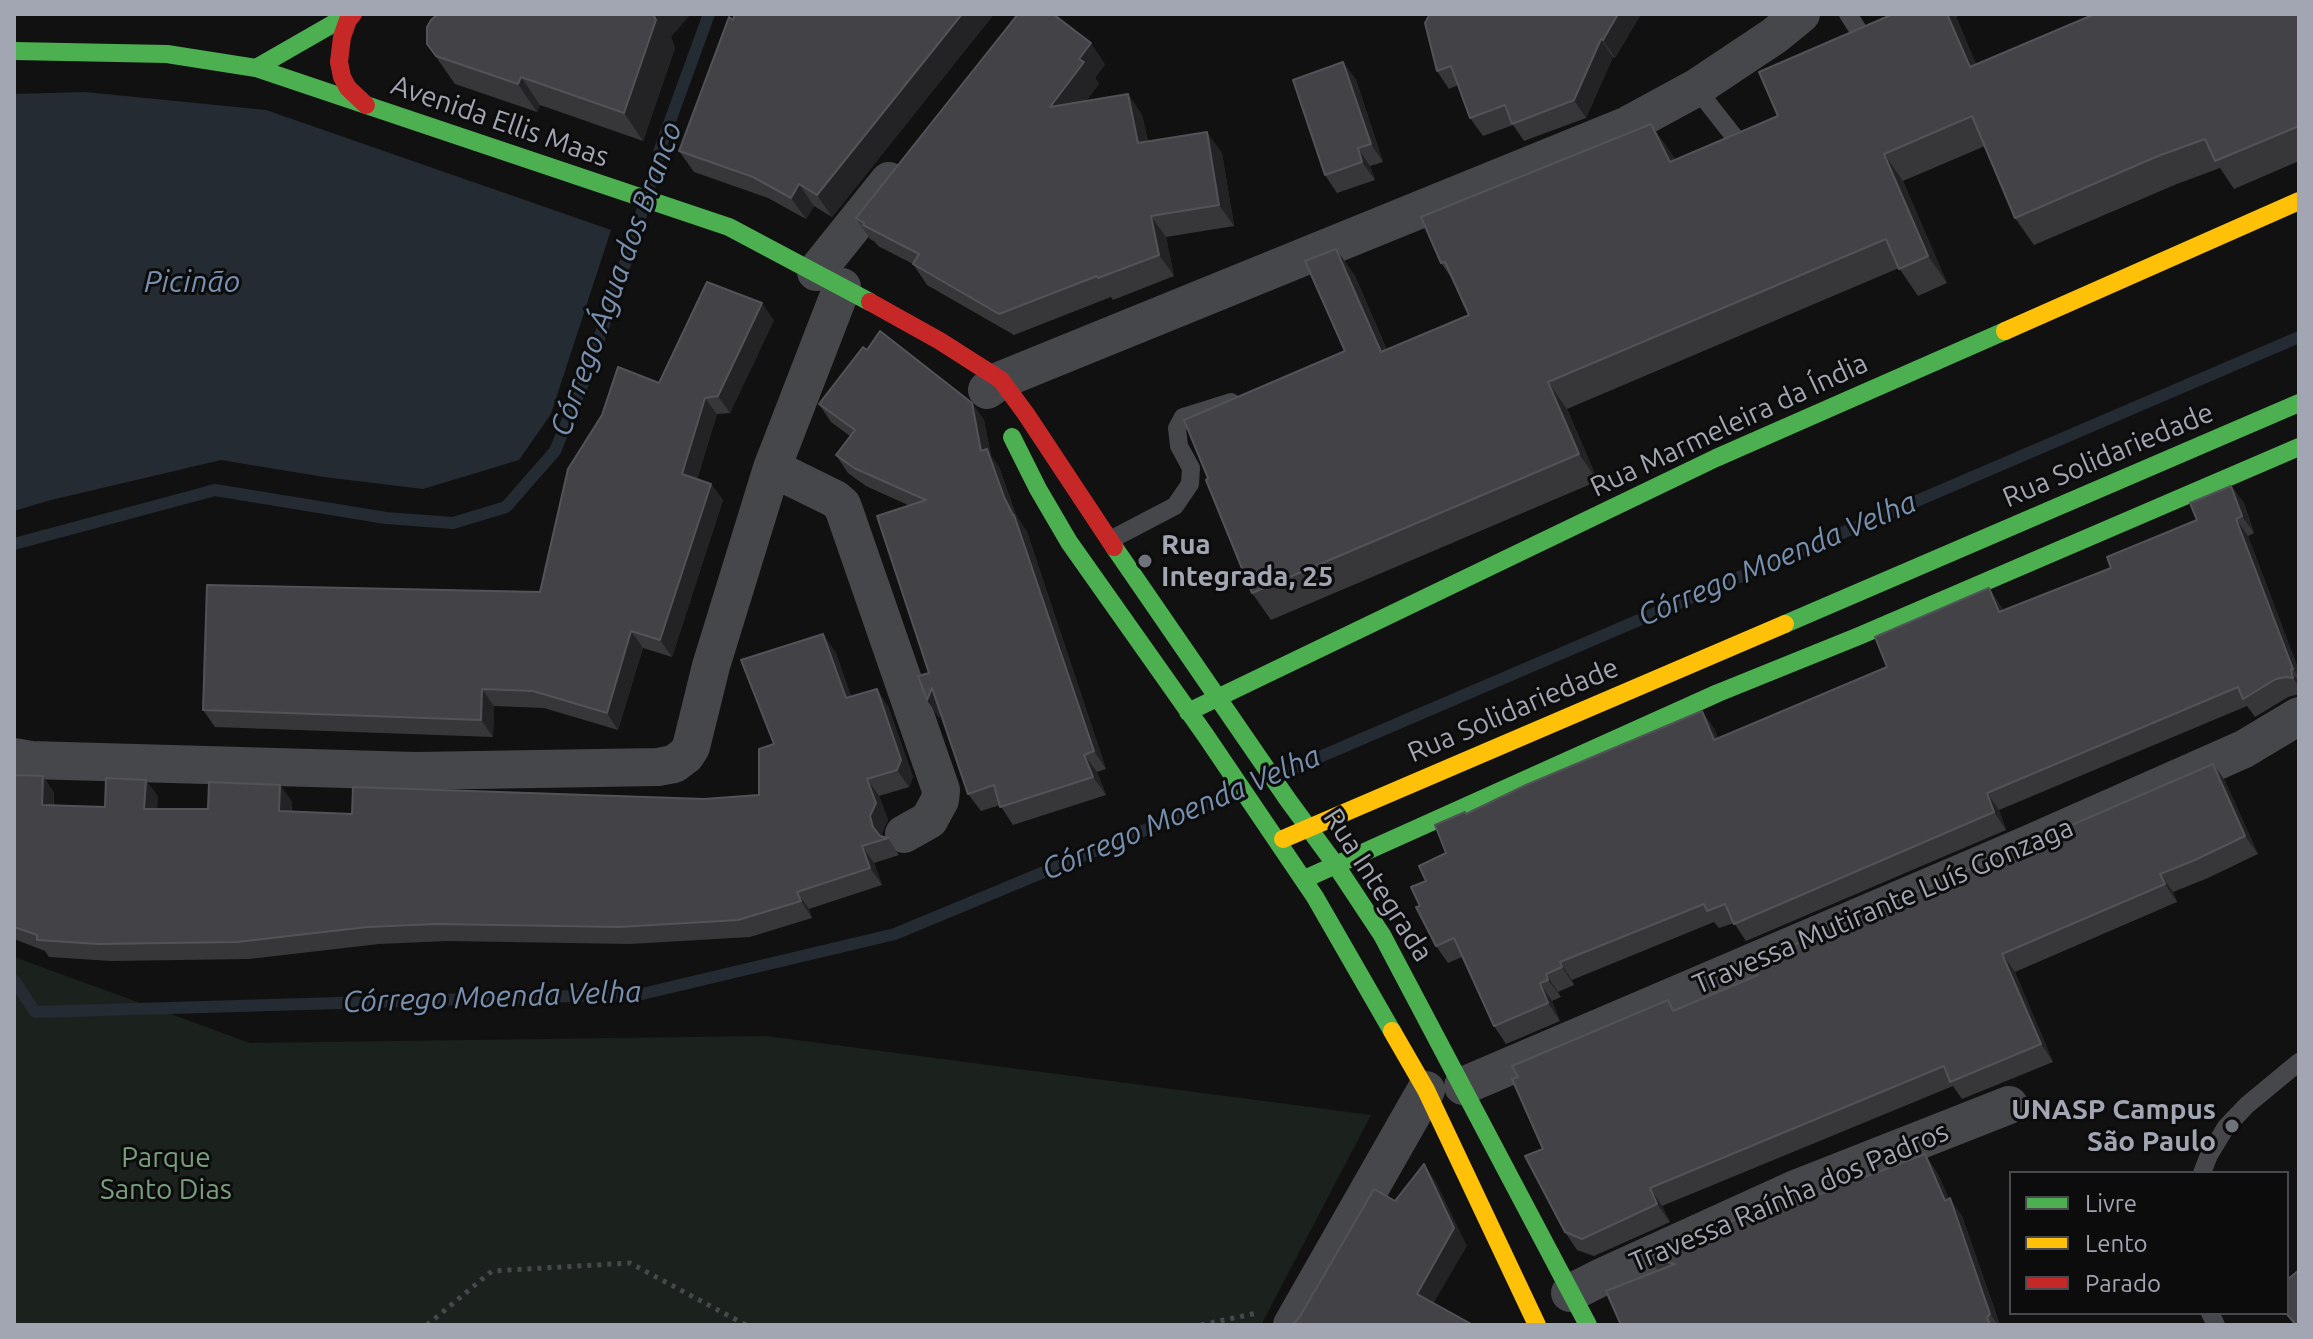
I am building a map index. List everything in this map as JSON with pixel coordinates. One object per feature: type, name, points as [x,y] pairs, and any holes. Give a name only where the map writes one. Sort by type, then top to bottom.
[{"type":"main road","points":[[256,68],[352,14]]},
{"type":"main road","points":[[352,14],[342,37],[339,62],[348,88],[366,105]]},
{"type":"main road","name":"Avenida Ellis Maas","points":[[14,51],[167,54],[256,68],[729,227],[940,341],[996,398]]},
{"type":"main road","name":"Rua Marmeleira da Índia","points":[[1188,712],[1716,458],[2299,201]]},
{"type":"main road","points":[[996,398],[1038,489],[1069,542],[1303,880],[1426,1090],[1537,1325]]},
{"type":"main road","name":"Rua Integrada","points":[[996,398],[1026,414],[1109,540],[1382,935],[1579,1309]]},
{"type":"main road","name":"Rua Solidariedade","points":[[1278,842],[2287,408]]},
{"type":"main road","points":[[1303,880],[1718,693],[2297,455]]},
{"type":"street","points":[[996,398],[1628,125],[1696,88],[1774,36],[1801,14]]},
{"type":"street","points":[[14,757],[31,760],[416,771],[643,767],[674,764],[680,760],[691,747],[711,666],[829,280],[914,149]]},
{"type":"street","points":[[2287,408],[2297,455]]},
{"type":"street","points":[[772,468],[835,499],[842,505],[850,527],[941,790],[940,800],[929,820],[904,834]]},
{"type":"street","name":"Travessa Mutirante Luís Gonzaga","points":[[1463,1086],[2027,845],[2230,755],[2299,716]]},
{"type":"street","points":[[1292,1325],[1426,1090]]},
{"type":"street","name":"Travessa Raínha dos Padros","points":[[1579,1309],[1604,1276],[1793,1190],[2009,1105]]},
{"type":"lane","points":[[1848,14],[1864,39]]},
{"type":"lane","points":[[1696,88],[1740,144]]},
{"type":"lane","points":[[1109,540],[1175,506],[1190,484],[1191,468],[1179,446],[1177,428],[1183,417],[1253,395]]},
{"type":"lane","points":[[2203,1171],[2226,1127],[2247,1105],[2299,1062]]},
{"type":"path","points":[[427,1325],[492,1271],[630,1263],[746,1325]]},
{"type":"green space","name":"Parque Santo Dias","points":[[14,957],[250,1043],[766,1036],[1371,1115],[1261,1325],[14,1325]]},
{"type":"water","name":"Picinão","points":[[85,92],[266,110],[611,230],[551,414],[519,460],[423,489],[221,460],[14,511],[14,94]]},
{"type":"building","points":[[438,14],[653,14],[656,20],[624,113],[521,77],[518,84],[436,56],[427,44],[427,27]]},
{"type":"building","points":[[735,14],[962,14],[817,195],[799,184],[791,198],[753,177],[679,151],[729,17],[733,20]]},
{"type":"building","points":[[1018,14],[1053,14],[1091,43],[1079,59],[1084,62],[1050,107],[1128,94],[1138,143],[1207,132],[1219,205],[1151,216],[1159,255],[999,314],[913,264],[919,254],[863,225],[856,218]]},
{"type":"building","points":[[1430,14],[1618,14],[1601,39],[1574,100],[1512,124],[1505,105],[1470,118],[1451,66],[1437,71],[1425,23]]},
{"type":"building","points":[[1890,14],[1947,14],[1970,67],[2095,14],[2299,14],[2299,126],[2215,161],[2205,139],[2015,218],[1972,116],[1884,154],[1928,256],[1899,269],[1886,239],[1548,382],[1579,454],[1252,593],[1184,420],[1345,351],[1305,261],[1336,249],[1381,352],[1469,315],[1421,217],[1651,124],[1670,162],[1778,116],[1759,72]]},
{"type":"building","points":[[1343,62],[1371,144],[1358,148],[1362,162],[1325,175],[1293,80]]},
{"type":"building","points":[[707,282],[762,303],[718,396],[705,398],[682,474],[711,484],[660,640],[631,631],[607,713],[533,691],[482,689],[481,720],[203,710],[207,585],[540,592],[568,469],[602,415],[618,367],[659,383]]},
{"type":"building","points":[[880,331],[972,403],[981,451],[987,449],[1004,497],[1014,515],[1094,751],[1084,755],[1093,777],[1000,807],[994,785],[968,794],[932,688],[927,700],[918,676],[929,673],[877,516],[926,500],[854,468],[836,455],[855,430],[819,404],[863,347],[867,350]]},
{"type":"building","points":[[2231,486],[2242,516],[2236,519],[2293,669],[2293,678],[2276,679],[2243,699],[2238,687],[1987,793],[1994,812],[1734,924],[1725,904],[1707,911],[1704,904],[1560,962],[1562,967],[1546,974],[1548,980],[1540,983],[1548,1003],[1494,1026],[1454,938],[1436,946],[1416,907],[1420,906],[1411,887],[1426,881],[1419,866],[1446,853],[1435,825],[1702,711],[1714,740],[1887,667],[1875,637],[1989,588],[1999,612],[2111,568],[2107,557],[2197,520],[2190,503]]},
{"type":"building","points":[[823,634],[846,698],[877,689],[901,760],[897,770],[867,779],[876,803],[870,816],[873,827],[880,836],[888,838],[862,846],[870,868],[797,892],[801,901],[738,920],[619,927],[436,924],[367,927],[237,942],[99,944],[37,940],[37,935],[14,927],[14,775],[43,776],[42,805],[105,807],[106,778],[146,780],[144,809],[208,809],[209,782],[280,785],[279,811],[352,814],[353,787],[704,799],[759,795],[759,749],[774,744],[741,660]]},
{"type":"building","points":[[2213,764],[2245,836],[2160,874],[2165,884],[2002,954],[2041,1044],[1950,1082],[1944,1066],[1650,1188],[1657,1204],[1582,1239],[1565,1232],[1525,1156],[1543,1149],[1512,1079],[1518,1077],[1512,1066],[1668,1000],[1673,1011],[1758,975],[1752,963]]},
{"type":"building","points":[[1925,1154],[1945,1201],[1950,1198],[1990,1314],[1987,1317],[1990,1325],[1621,1325],[1606,1291],[1675,1264],[1648,1257],[1799,1192],[1802,1201]]},
{"type":"building","points":[[1424,1164],[1454,1228],[1417,1294],[1473,1325],[1292,1325],[1374,1189],[1395,1201]]},
{"type":"building","points":[[2299,1270],[2299,1325],[2288,1315],[2289,1278]]},
{"type":"waterway","name":"Córrego Água dos Branco","points":[[14,544],[215,490],[386,518],[453,523],[506,507],[555,451],[586,376],[635,235],[662,143],[709,14]]},
{"type":"waterway","name":"Córrego Moenda Velha","points":[[1280,774],[2299,337]]},
{"type":"waterway","name":"Córrego Moenda Velha","points":[[14,980],[35,1012],[642,994],[895,934],[1234,793]]},
{"type":"traffic: fast","points":[[14,51],[167,54],[256,68],[350,14]]},
{"type":"traffic: fast","points":[[256,68],[729,227],[870,302]]},
{"type":"traffic: fast","points":[[1188,712],[1716,458],[2005,331]]},
{"type":"traffic: fast","points":[[1785,624],[2299,403]]},
{"type":"traffic: fast","points":[[1012,437],[1069,542],[1315,897],[1392,1031]]},
{"type":"traffic: fast","points":[[1309,877],[1718,693],[1859,636],[2299,447]]},
{"type":"traffic: fast","points":[[1114,547],[1382,935],[1588,1325]]},
{"type":"traffic: slow","points":[[2005,331],[2299,201]]},
{"type":"traffic: slow","points":[[1283,839],[1785,624]]},
{"type":"traffic: slow","points":[[1392,1031],[1426,1090],[1537,1325]]},
{"type":"traffic: jam","points":[[353,14],[342,37],[339,62],[348,88],[366,105]]},
{"type":"traffic: jam","points":[[870,302],[1001,380],[1114,547]]},
{"type":"place","name":"Rua Integrada, 25","points":[[1145,561]]},
{"type":"place","name":"UNASP Campus São Paulo","points":[[2232,1126]]}]
